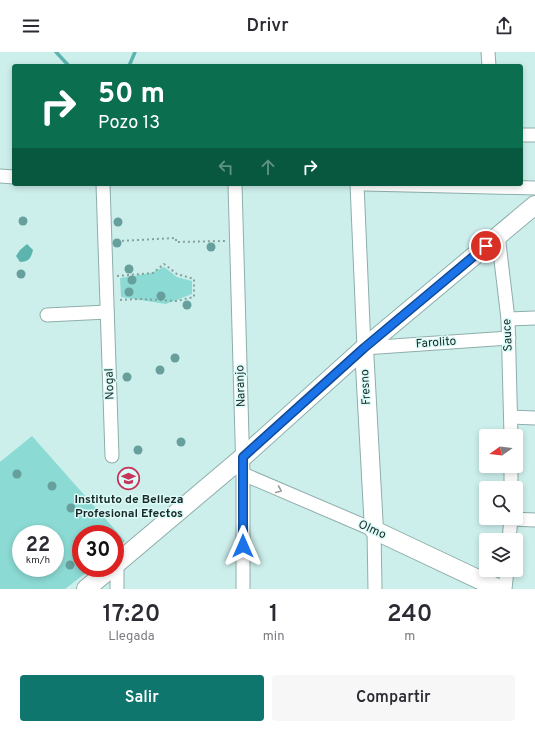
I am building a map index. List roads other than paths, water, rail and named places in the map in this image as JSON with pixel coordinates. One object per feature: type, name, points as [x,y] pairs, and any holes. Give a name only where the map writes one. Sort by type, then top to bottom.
[{"type":"main road","points":[[124,558],[243,466],[364,348],[535,205]]},
{"type":"main road","name":"Fresno","points":[[364,348],[374,530]]},
{"type":"main road","name":"Olmo","points":[[374,530],[499,589]]},
{"type":"main road","points":[[86,589],[101,577]]},
{"type":"street","points":[[488,52],[489,64]]},
{"type":"street","points":[[523,134],[535,135]]},
{"type":"street","points":[[0,176],[12,177]]},
{"type":"street","name":"Nogal","points":[[103,186],[112,456]]},
{"type":"street","name":"Naranjo","points":[[235,186],[243,466],[243,589]]},
{"type":"street","name":"Fresno","points":[[357,186],[364,348]]},
{"type":"street","points":[[509,186],[535,188]]},
{"type":"street","name":"Sauce","points":[[498,235],[508,319],[511,429]]},
{"type":"street","points":[[47,315],[107,306]]},
{"type":"street","points":[[508,319],[535,318]]},
{"type":"street","name":"Farolito","points":[[364,348],[509,338]]},
{"type":"street","points":[[511,417],[535,418]]},
{"type":"street","name":"Olmo","points":[[243,466],[374,530]]},
{"type":"street","points":[[523,520],[535,520]]},
{"type":"street","name":"Fresno","points":[[374,530],[375,589]]},
{"type":"street","points":[[115,577],[117,589]]},
{"type":"street","points":[[505,589],[506,577]]},
{"type":"waterway","points":[[56,52],[67,64]]},
{"type":"waterway","points":[[130,64],[135,52]]},
{"type":"place","name":"Instituto de Belleza Profesional Efectos","points":[[129,479]]}]
